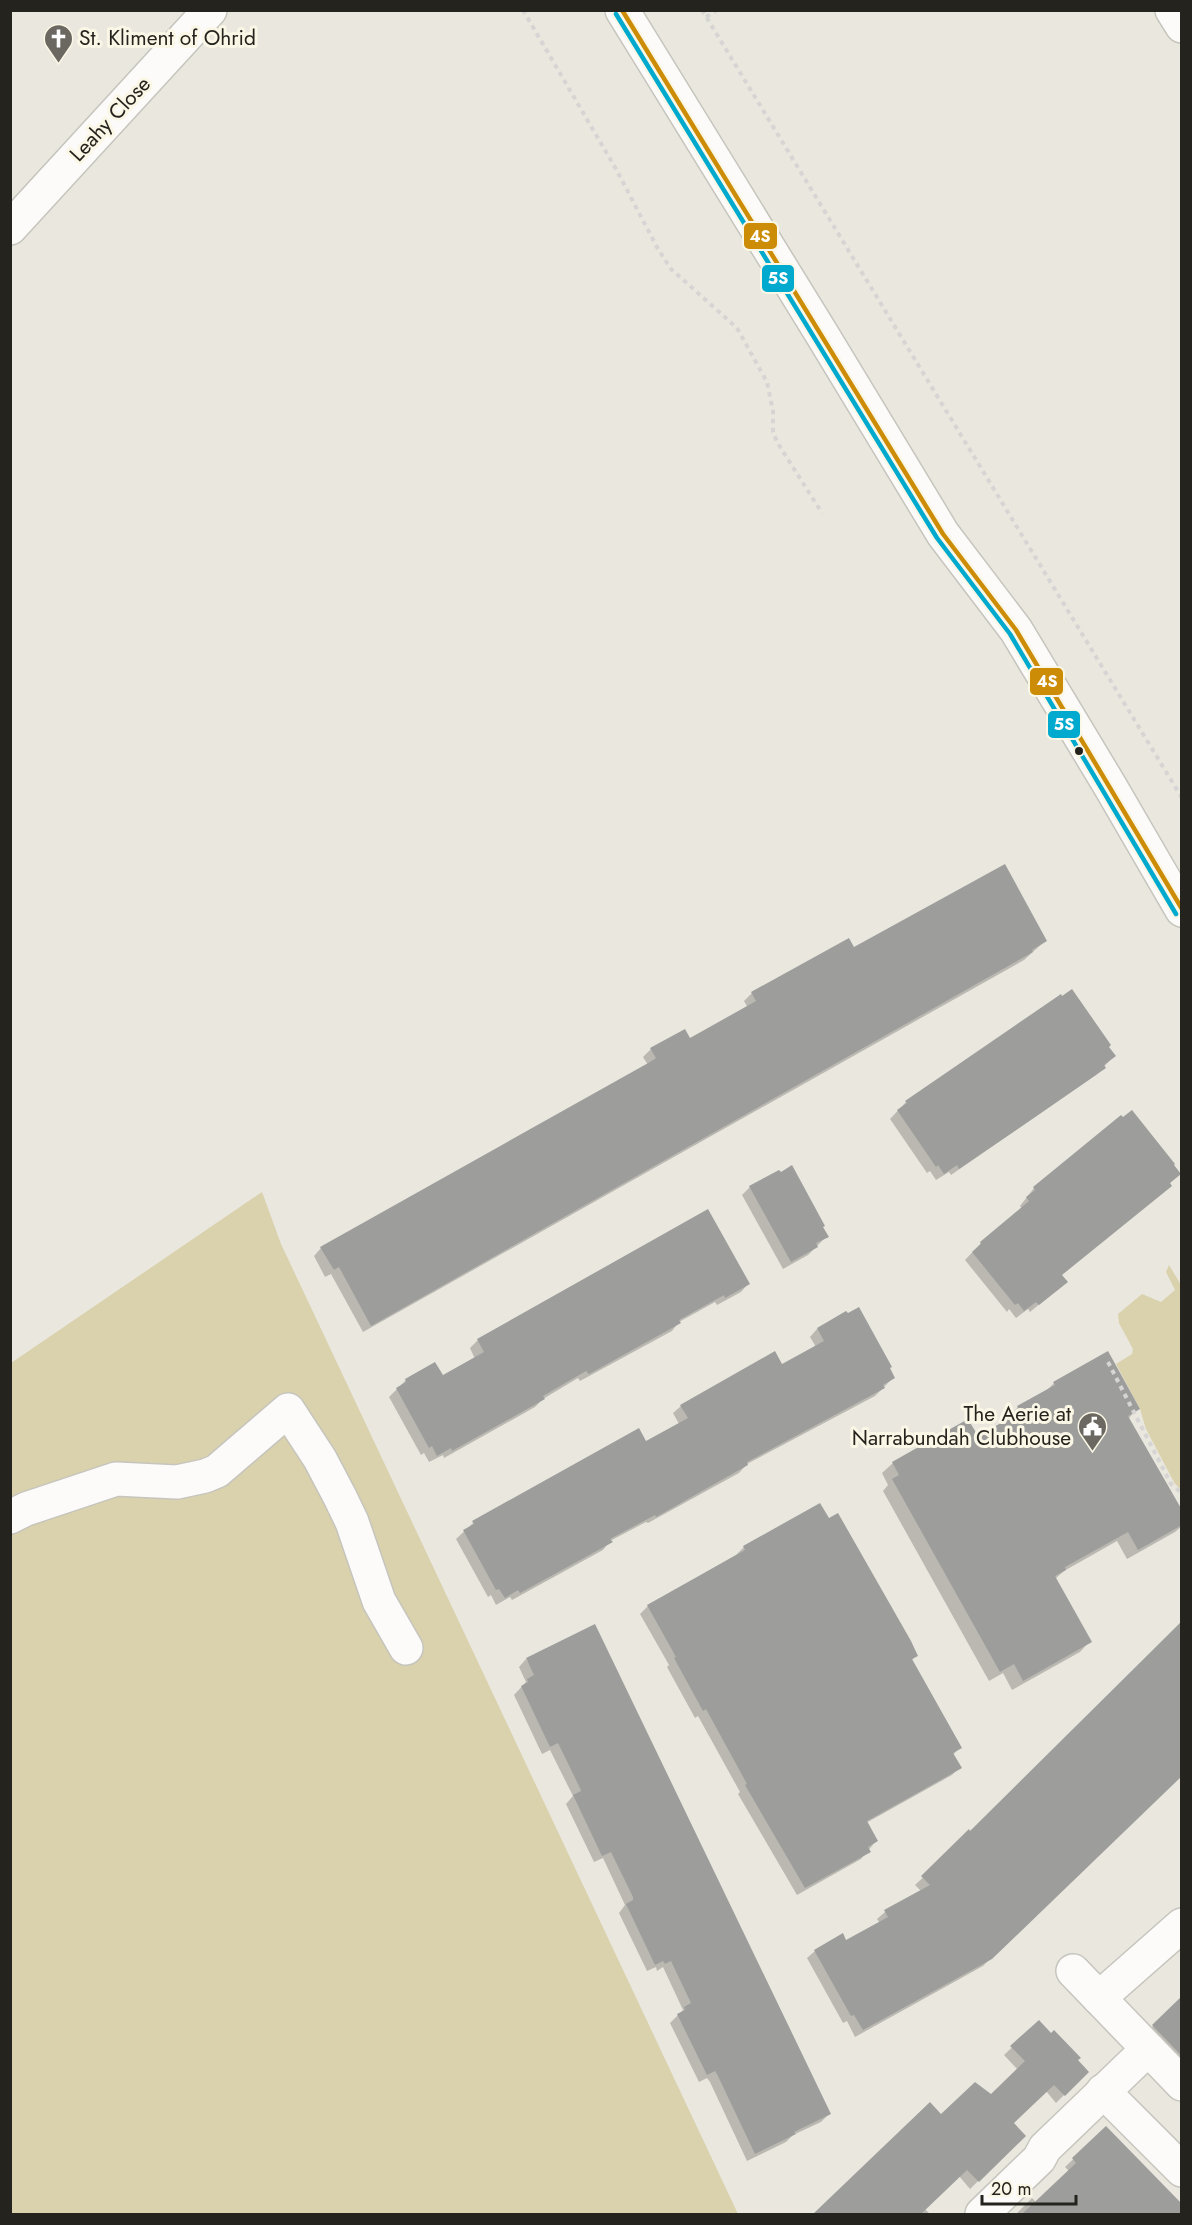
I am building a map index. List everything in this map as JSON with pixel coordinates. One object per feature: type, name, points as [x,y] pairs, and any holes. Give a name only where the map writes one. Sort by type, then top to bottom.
[{"type":"street","name":"Leahy Close","points":[[10,228],[210,10]]},
{"type":"street","points":[[622,10],[942,534],[1016,630],[1182,910]]},
{"type":"street","points":[[1172,10],[1182,26]]},
{"type":"street","points":[[10,1517],[26,1509],[116,1479],[177,1482],[206,1476],[217,1471],[288,1410],[320,1459],[340,1497],[352,1522],[379,1601],[406,1648]]},
{"type":"street","points":[[1099,1998],[1182,1925]]},
{"type":"street","points":[[1073,1971],[1182,2084]]},
{"type":"street","points":[[982,2214],[1039,2159],[1045,2148],[1148,2049]]},
{"type":"street","points":[[1103,2091],[1182,2169]]},
{"type":"path","points":[[523,10],[616,169],[658,249],[672,268],[737,328],[767,382],[773,411],[772,432],[822,513]]},
{"type":"path","points":[[702,10],[1182,798]]},
{"type":"path","points":[[706,17],[717,10]]},
{"type":"path","points":[[1108,1362],[1171,1484],[1182,1493]]},
{"type":"shaded area","points":[[262,1192],[281,1244],[738,2214],[11,2214],[11,1363]]},
{"type":"shaded area","points":[[1169,1265],[1181,1285],[1181,1489],[1175,1484],[1146,1429],[1140,1409],[1116,1364],[1132,1354],[1133,1349],[1119,1323],[1118,1314],[1142,1294],[1161,1302],[1175,1290],[1166,1272]]},
{"type":"building","points":[[1005,864],[1047,941],[1032,950],[1033,952],[371,1326],[339,1267],[334,1270],[320,1247],[650,1062],[656,1058],[650,1048],[685,1029],[690,1038],[756,1001],[751,992],[849,938],[854,947]]},
{"type":"building","points":[[1072,989],[1111,1045],[1109,1047],[1116,1056],[1104,1065],[1106,1068],[1022,1126],[959,1169],[957,1165],[944,1174],[938,1165],[936,1167],[897,1110],[907,1103],[905,1101],[1061,994],[1062,996]]},
{"type":"building","points":[[1132,1110],[1181,1174],[1170,1183],[1172,1186],[1062,1275],[1068,1282],[1039,1305],[1036,1302],[1024,1311],[1018,1303],[1015,1305],[972,1252],[981,1244],[980,1242],[1029,1201],[1026,1197],[1035,1190],[1033,1187],[1121,1115],[1123,1117]]},
{"type":"building","points":[[792,1165],[829,1237],[816,1243],[818,1247],[791,1262],[749,1186]]},
{"type":"building","points":[[708,1209],[750,1284],[725,1298],[724,1295],[679,1320],[681,1323],[589,1374],[586,1371],[543,1396],[545,1399],[452,1451],[451,1448],[437,1456],[432,1446],[429,1448],[396,1388],[406,1382],[405,1379],[435,1362],[443,1375],[484,1352],[477,1339]]},
{"type":"building","points":[[859,1307],[892,1367],[890,1368],[895,1378],[883,1385],[885,1388],[747,1462],[748,1465],[656,1517],[655,1515],[610,1539],[613,1542],[520,1593],[518,1590],[505,1598],[499,1589],[496,1590],[463,1530],[474,1524],[472,1521],[639,1428],[646,1441],[688,1418],[680,1405],[775,1351],[782,1364],[824,1341],[817,1328],[846,1311],[848,1313]]},
{"type":"building","points":[[1108,1351],[1140,1409],[1128,1416],[1182,1510],[1182,1525],[1138,1550],[1128,1532],[1065,1567],[1066,1570],[1055,1576],[1092,1642],[1023,1681],[1014,1664],[1000,1672],[892,1479],[899,1475],[892,1462],[968,1419],[978,1436],[1020,1412],[1017,1406],[1055,1385],[1053,1382]]},
{"type":"building","points":[[820,1503],[829,1518],[838,1513],[911,1641],[918,1656],[912,1659],[962,1748],[953,1753],[962,1768],[867,1821],[878,1841],[868,1847],[871,1852],[805,1888],[745,1785],[747,1784],[706,1709],[703,1711],[647,1605],[745,1550],[743,1546]]},
{"type":"building","points":[[1182,1621],[1182,1776],[992,1959],[863,2030],[854,2015],[851,2016],[814,1950],[843,1933],[846,1940],[888,1917],[884,1910],[930,1885],[921,1876],[969,1829],[970,1831]]},
{"type":"building","points":[[595,1624],[831,2114],[755,2154],[717,2074],[715,2071],[707,2075],[677,2014],[691,2003],[671,1961],[665,1964],[663,1961],[655,1965],[626,1904],[633,1900],[633,1897],[611,1852],[602,1856],[573,1795],[581,1791],[580,1788],[558,1743],[550,1747],[521,1686],[534,1675],[526,1658]]},
{"type":"building","points":[[1182,1996],[1182,2056],[1152,2025]]},
{"type":"building","points":[[1039,2020],[1051,2033],[1054,2030],[1081,2058],[1078,2060],[1089,2072],[1065,2096],[1054,2085],[1014,2123],[1026,2136],[979,2182],[967,2170],[921,2214],[813,2214],[930,2102],[941,2114],[975,2082],[991,2094],[1025,2061],[1010,2046]]},
{"type":"building","points":[[1106,2126],[1182,2204],[1182,2214],[1022,2214],[1076,2163],[1072,2158]]},
{"type":"transit line","name":"4S","points":[[622,10],[943,534],[1016,630],[1182,909]]},
{"type":"transit line","name":"5S","points":[[616,14],[937,538],[1010,634],[1176,914]]},
{"type":"place","name":"St. Kliment of Ohrid","points":[[58,64]]},
{"type":"place","name":"The Aerie at Narrabundah Clubhouse","points":[[1092,1452]]}]
